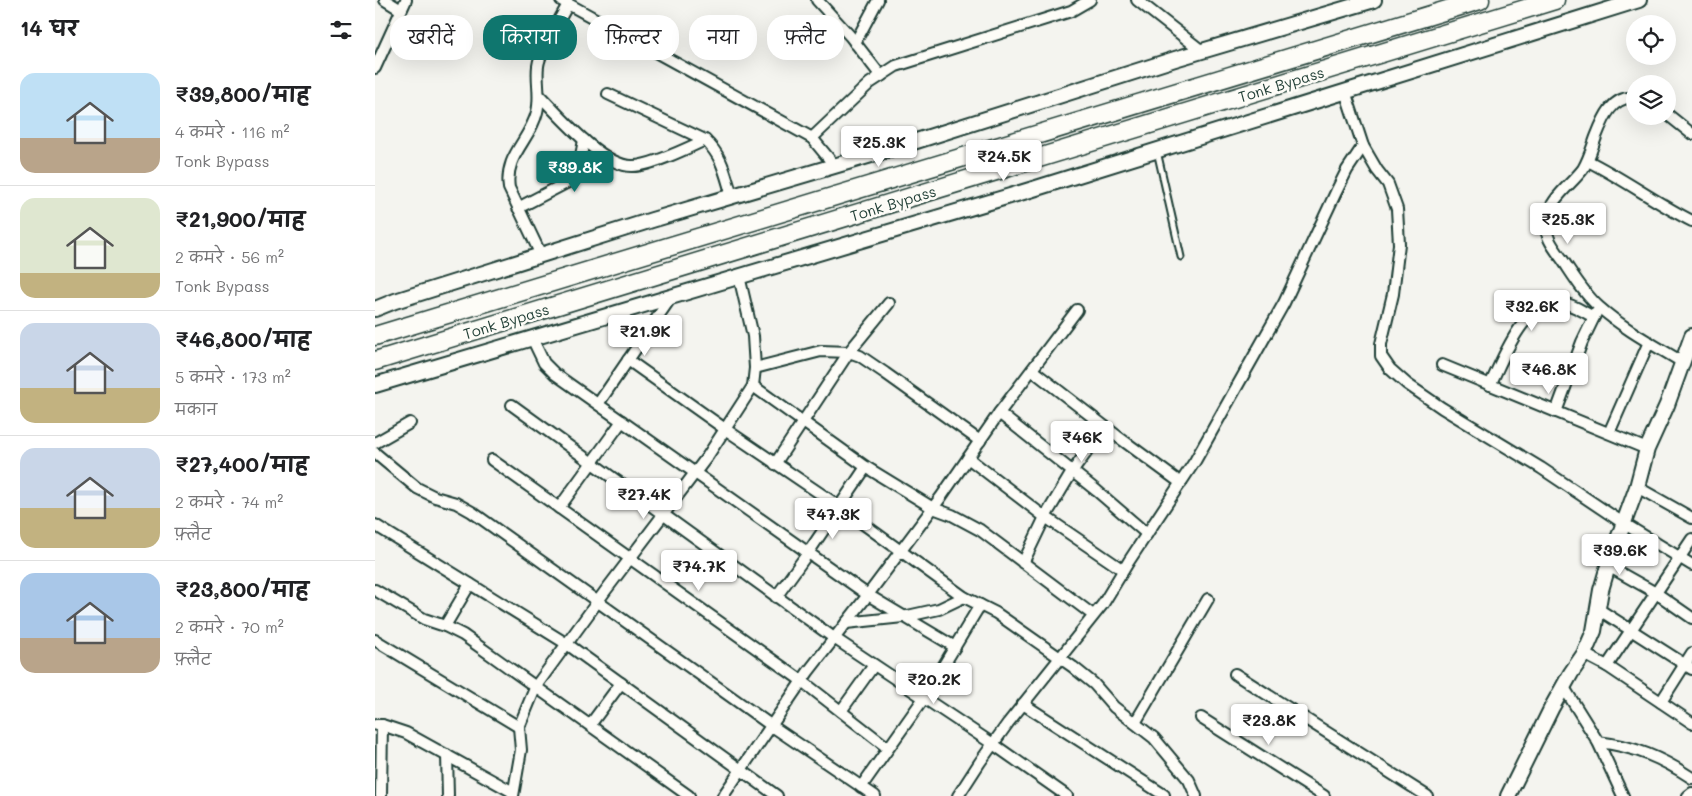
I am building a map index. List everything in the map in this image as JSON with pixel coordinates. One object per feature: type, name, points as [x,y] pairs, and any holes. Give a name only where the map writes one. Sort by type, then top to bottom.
[{"type":"highway","points":[[375,336],[1481,0]]},
{"type":"highway","name":"Tonk Bypass","points":[[375,361],[1555,0]]},
{"type":"street","points":[[385,0],[401,10]]},
{"type":"street","points":[[375,68],[406,0]]},
{"type":"street","points":[[817,0],[881,76]]},
{"type":"street","points":[[855,44],[878,0]]},
{"type":"street","points":[[812,138],[869,83],[896,66],[1071,11],[1090,0]]},
{"type":"street","points":[[1137,0],[1202,51]]},
{"type":"street","points":[[375,309],[541,255],[835,166],[1202,51],[1374,0]]},
{"type":"street","points":[[375,385],[1030,190],[1639,0]]},
{"type":"street","points":[[541,255],[509,188],[507,176],[511,161],[530,131],[537,112],[540,96],[538,66],[541,55],[565,2],[812,138],[835,166]]},
{"type":"street","points":[[1345,91],[1363,146],[1388,184],[1397,209],[1399,244],[1393,294],[1381,344],[1381,356],[1390,369],[1407,384],[1442,408],[1541,468],[1623,524],[1692,565]]},
{"type":"street","points":[[608,94],[705,140],[716,151],[732,196]]},
{"type":"street","points":[[540,96],[584,140],[603,156],[624,165],[632,166],[663,158],[705,140]]},
{"type":"street","points":[[1596,312],[1547,234],[1546,221],[1551,207],[1588,161],[1602,121],[1607,113],[1616,102],[1626,98]]},
{"type":"street","points":[[1676,121],[1692,134]]},
{"type":"street","points":[[518,208],[570,181],[579,166],[584,140]]},
{"type":"street","points":[[962,794],[993,744],[1059,657],[1103,604],[1123,570],[1195,461],[1284,303],[1340,184],[1363,146]]},
{"type":"street","points":[[1588,161],[1692,221]]},
{"type":"street","points":[[381,796],[378,725],[406,733],[513,794],[521,750],[519,727],[536,686],[598,600],[695,473],[753,386],[755,368],[753,336],[739,276]]},
{"type":"street","points":[[597,404],[672,296]]},
{"type":"street","points":[[775,464],[849,352],[889,303]]},
{"type":"street","points":[[1490,385],[1523,323],[1538,308],[1549,303],[1564,303],[1596,312],[1682,362]]},
{"type":"street","points":[[723,796],[802,681],[933,508],[999,413],[1077,310]]},
{"type":"street","points":[[1556,412],[1582,342],[1596,312]]},
{"type":"street","points":[[1507,796],[1563,686],[1584,654],[1594,631],[1608,566],[1637,487],[1647,449],[1667,405],[1692,336]]},
{"type":"street","points":[[532,338],[544,363],[555,374],[868,595],[955,647]]},
{"type":"street","points":[[1609,433],[1649,342]]},
{"type":"street","points":[[755,368],[821,351],[849,352],[860,356],[980,441]]},
{"type":"street","points":[[628,360],[725,430],[840,507],[964,597],[996,613],[1059,657],[1094,684],[1114,707],[1154,738],[1189,780],[1196,796]]},
{"type":"street","points":[[1442,365],[1647,449]]},
{"type":"street","points":[[1032,370],[1181,483]]},
{"type":"street","points":[[753,386],[866,468],[933,508],[952,515],[980,530],[1093,615]]},
{"type":"street","points":[[512,405],[834,638],[993,744],[1067,796]]},
{"type":"street","points":[[999,413],[1147,534]]},
{"type":"street","points":[[559,508],[623,421]]},
{"type":"street","points":[[375,443],[410,423]]},
{"type":"street","points":[[1023,563],[1045,517],[1072,472],[1105,427]]},
{"type":"street","points":[[375,454],[417,488],[435,497],[456,503],[472,512],[598,600],[772,726],[875,796]]},
{"type":"street","points":[[968,458],[1045,517],[1123,570]]},
{"type":"street","points":[[492,460],[802,681],[888,748]]},
{"type":"street","points":[[777,597],[866,468]]},
{"type":"street","points":[[1637,487],[1692,518]]},
{"type":"street","points":[[375,525],[567,644],[777,796]]},
{"type":"street","points":[[1607,666],[1692,539]]},
{"type":"street","points":[[1608,566],[1692,618]]},
{"type":"street","points":[[445,626],[470,584]]},
{"type":"street","points":[[375,590],[423,619],[445,626],[463,635],[689,796]]},
{"type":"street","points":[[846,623],[903,617],[939,609],[964,597]]},
{"type":"street","points":[[1135,723],[1208,598]]},
{"type":"street","points":[[861,787],[924,698],[980,605]]},
{"type":"street","points":[[1598,609],[1688,667]]},
{"type":"street","points":[[375,640],[519,727]]},
{"type":"street","points":[[1661,702],[1688,667],[1692,653]]},
{"type":"street","points":[[1584,654],[1607,666],[1692,723]]},
{"type":"street","points":[[841,712],[874,665]]},
{"type":"street","points":[[1235,674],[1427,796]]},
{"type":"street","points":[[590,725],[621,683]]},
{"type":"street","points":[[1563,686],[1598,742],[1623,796]]},
{"type":"street","points":[[1023,704],[1164,795]]},
{"type":"street","points":[[1201,718],[1324,796]]},
{"type":"street","points":[[1598,742],[1622,745],[1640,750],[1692,778]]},
{"type":"street","points":[[447,755],[448,796]]},
{"type":"street","points":[[1405,796],[1414,788]]},
{"type":"street","points":[[1689,796],[1692,793]]},
{"type":"lane","points":[[1157,150],[1181,257]]}]
